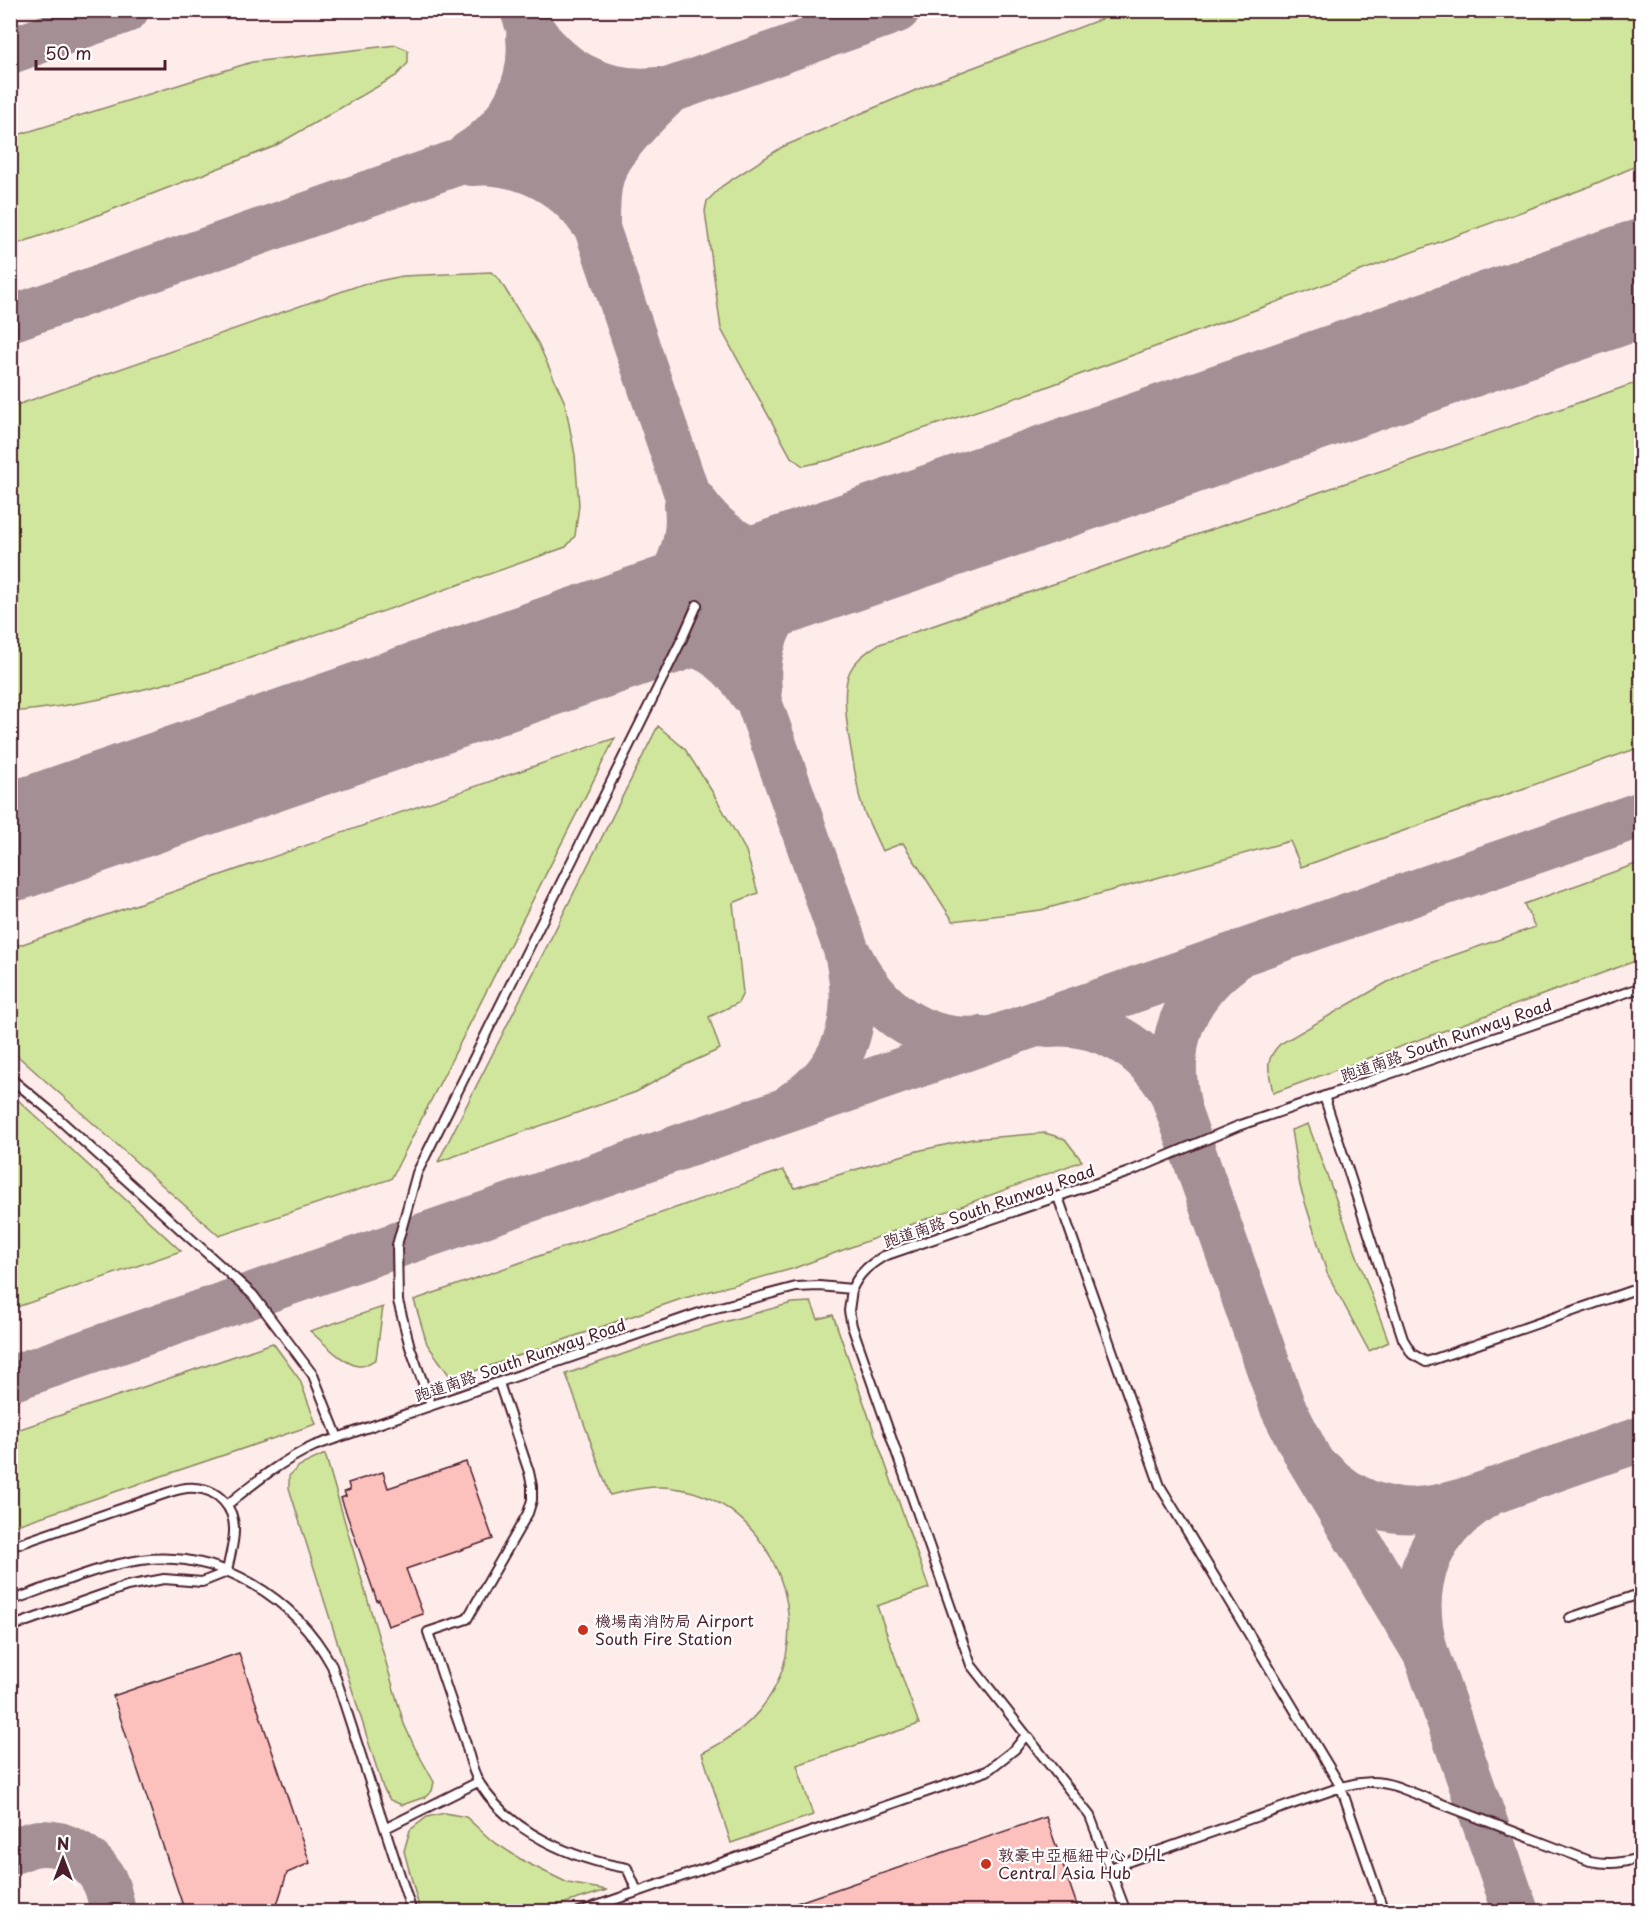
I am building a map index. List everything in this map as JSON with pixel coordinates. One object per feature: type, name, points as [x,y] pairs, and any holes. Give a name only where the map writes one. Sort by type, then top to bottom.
[{"type":"lane","points":[[431,1406],[410,1347],[398,1301],[397,1245],[417,1173],[697,605]]},
{"type":"lane","name":"跑道南路 South Runway Road","points":[[227,1504],[272,1468],[293,1455],[338,1438],[674,1321],[796,1287],[819,1286],[852,1289],[856,1279],[864,1270],[884,1256],[1154,1162],[1230,1129],[1641,987]]},
{"type":"lane","points":[[10,1078],[49,1110],[253,1295],[313,1375],[338,1438]]},
{"type":"lane","points":[[1324,1096],[1403,1339],[1412,1354],[1426,1362],[1641,1287]]},
{"type":"lane","points":[[1058,1197],[1160,1486],[1341,1787],[1384,1911]]},
{"type":"lane","points":[[852,1289],[849,1311],[852,1326],[971,1665],[1090,1816],[1126,1911]]},
{"type":"lane","points":[[499,1383],[529,1472],[532,1500],[521,1525],[467,1619],[428,1632],[478,1782],[494,1803],[512,1820],[542,1839],[574,1853],[627,1868],[637,1891]]},
{"type":"lane","points":[[10,1547],[180,1489],[203,1489],[220,1497],[233,1513],[234,1529],[227,1572]]},
{"type":"lane","points":[[10,1601],[105,1568],[140,1560],[185,1559],[242,1578],[279,1600],[321,1645],[332,1666],[412,1911]]},
{"type":"lane","points":[[10,1627],[127,1586],[164,1579],[202,1582],[227,1572]]},
{"type":"lane","points":[[1570,1618],[1641,1593]]},
{"type":"lane","points":[[579,1911],[987,1771],[1009,1755],[1026,1735]]},
{"type":"lane","points":[[1110,1868],[1364,1781],[1382,1782],[1603,1864],[1615,1864],[1641,1857]]},
{"type":"lane","points":[[386,1828],[478,1782]]},
{"type":"shaded area","points":[[11,11],[1641,11],[1641,1911],[11,1912]]},
{"type":"green space","points":[[1125,10],[1641,11],[1641,164],[1583,189],[1030,393],[830,460],[803,466],[791,457],[721,329],[705,211],[707,201],[722,186],[782,147],[935,82]]},
{"type":"green space","points":[[396,45],[408,50],[408,63],[396,76],[273,147],[75,224],[11,246],[11,137],[252,62]]},
{"type":"green space","points":[[491,272],[499,279],[538,343],[565,403],[575,455],[579,505],[575,536],[566,547],[230,665],[149,688],[94,700],[11,712],[11,407],[363,284],[403,276]]},
{"type":"green space","points":[[1641,381],[1641,747],[1301,867],[1290,841],[1041,910],[953,921],[903,843],[882,851],[864,812],[859,795],[848,732],[845,697],[846,682],[852,667],[877,645]]},
{"type":"green space","points":[[658,726],[685,749],[713,793],[746,851],[758,893],[733,903],[743,993],[738,1003],[709,1017],[720,1049],[636,1092],[438,1162]]},
{"type":"green space","points":[[615,738],[391,1179],[219,1236],[11,1050],[11,948]]},
{"type":"green space","points":[[1641,862],[1641,959],[1273,1093],[1269,1061],[1280,1044],[1405,972],[1535,927],[1524,904]]},
{"type":"green space","points":[[10,1095],[17,1099],[181,1251],[11,1309]]},
{"type":"green space","points":[[1308,1124],[1389,1342],[1369,1351],[1327,1273],[1300,1186],[1291,1130]]},
{"type":"green space","points":[[1045,1133],[1065,1139],[1082,1161],[792,1269],[681,1299],[452,1379],[427,1344],[414,1300],[783,1170],[795,1188],[917,1151],[972,1139]]},
{"type":"green space","points":[[811,1302],[818,1319],[833,1315],[929,1588],[877,1606],[919,1724],[797,1765],[813,1815],[731,1843],[702,1753],[736,1733],[746,1724],[771,1695],[777,1683],[787,1652],[789,1620],[784,1589],[772,1559],[754,1533],[732,1511],[704,1496],[673,1488],[657,1487],[610,1495],[566,1374],[681,1334],[792,1303]]},
{"type":"green space","points":[[383,1307],[376,1359],[365,1365],[358,1366],[346,1361],[310,1331]]},
{"type":"green space","points":[[273,1343],[300,1380],[316,1424],[11,1527],[11,1432]]},
{"type":"green space","points":[[325,1454],[404,1724],[434,1782],[432,1791],[425,1797],[402,1805],[390,1800],[383,1788],[289,1488],[289,1476],[299,1466]]},
{"type":"green space","points":[[445,1813],[466,1817],[491,1840],[525,1862],[568,1883],[607,1890],[540,1911],[420,1911],[404,1851],[410,1830],[427,1817]]},
{"type":"building","points":[[466,1462],[493,1539],[406,1569],[423,1614],[388,1626],[341,1498],[346,1496],[344,1492],[350,1490],[348,1483],[383,1472],[388,1488]]},
{"type":"building","points":[[239,1653],[310,1863],[287,1873],[275,1911],[190,1911],[184,1909],[113,1696]]},
{"type":"building","name":"敦豪中亞樞紐中心 DHL Central Asia Hub","points":[[1046,1817],[1079,1911],[780,1911],[779,1909]]},
{"type":"taxiway","points":[[10,51],[126,10]]},
{"type":"taxiway","points":[[523,10],[722,597],[846,949],[853,994],[852,1016],[847,1036],[840,1055],[828,1073],[794,1104]]},
{"type":"taxiway","points":[[10,319],[897,10]]},
{"type":"taxiway","points":[[533,32],[558,60],[587,79],[621,89],[658,90]]},
{"type":"taxiway","points":[[469,154],[496,132],[516,104],[527,72],[529,37]]},
{"type":"taxiway","points":[[597,224],[599,189],[605,167],[628,134],[664,96]]},
{"type":"taxiway","points":[[472,163],[507,165],[539,175],[567,194],[591,220]]},
{"type":"taxiway","points":[[1547,311],[1642,262]]},
{"type":"taxiway","points":[[693,500],[704,515],[731,539],[763,554],[780,559],[817,561],[849,553]]},
{"type":"taxiway","points":[[602,638],[639,617],[667,585],[684,547],[688,526],[687,505]]},
{"type":"taxiway","points":[[759,690],[762,646],[779,610],[807,581],[843,556]]},
{"type":"taxiway","points":[[595,641],[641,637],[683,640],[720,657],[736,672],[751,692]]},
{"type":"taxiway","points":[[10,801],[115,789],[220,771]]},
{"type":"taxiway","points":[[10,1379],[1642,814]]},
{"type":"taxiway","points":[[849,955],[872,992],[902,1020],[939,1036],[982,1039]]},
{"type":"taxiway","points":[[1178,1104],[1174,1061],[1176,1041],[1182,1023],[1201,989],[1233,959]]},
{"type":"taxiway","points":[[1048,1024],[1086,1026],[1120,1040],[1149,1062],[1172,1092],[1283,1408],[1308,1457],[1426,1654]]},
{"type":"taxiway","points":[[1323,1473],[1347,1492],[1372,1504],[1396,1510],[1420,1510],[1471,1499],[1642,1439]]},
{"type":"taxiway","points":[[1494,1490],[1453,1521],[1438,1539],[1421,1580],[1420,1628],[1426,1654],[1516,1912]]},
{"type":"taxiway","points":[[10,1852],[43,1843],[74,1851],[91,1864],[104,1880],[113,1912]]},
{"type":"runway","points":[[10,843],[1642,278]]},
{"type":"place","name":"機場南消防局 Airport South Fire Station","points":[[583,1630]]},
{"type":"place","name":"敦豪中亞樞紐中心 DHL Central Asia Hub","points":[[986,1864]]}]
